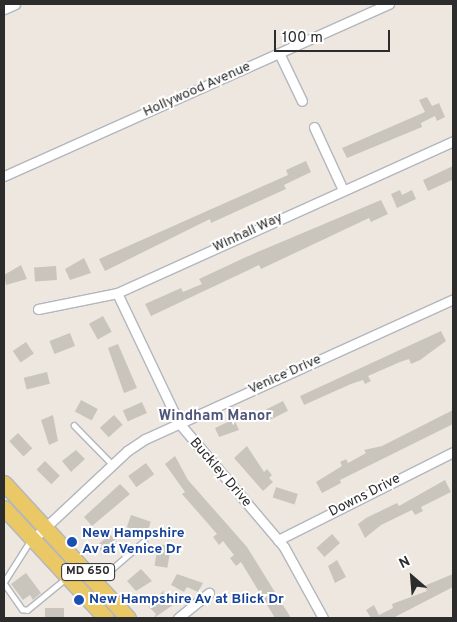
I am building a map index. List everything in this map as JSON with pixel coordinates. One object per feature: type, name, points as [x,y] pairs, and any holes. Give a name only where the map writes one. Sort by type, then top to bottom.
[{"type":"main road","name":"MD 650","points":[[4,483],[97,582],[128,618]]},
{"type":"main road","name":"MD 650","points":[[4,508],[106,618]]},
{"type":"street","points":[[4,9],[16,4]]},
{"type":"street","name":"Hollywood Avenue","points":[[4,176],[390,4]]},
{"type":"street","points":[[279,53],[302,101]]},
{"type":"street","points":[[314,127],[343,190]]},
{"type":"street","name":"Winhall Way","points":[[38,310],[117,293],[453,141]]},
{"type":"street","name":"Buckley Drive","points":[[117,293],[179,423],[278,540],[324,618]]},
{"type":"street","name":"Venice Drive","points":[[33,539],[112,464],[145,439],[453,299]]},
{"type":"street","name":"Downs Drive","points":[[278,540],[453,452]]},
{"type":"street","points":[[178,618],[209,593]]},
{"type":"lane","points":[[74,425],[112,464]]},
{"type":"lane","points":[[33,539],[4,582],[22,609],[28,610],[68,576]]},
{"type":"lane","points":[[97,582],[144,541]]},
{"type":"building","points":[[427,97],[432,106],[439,103],[445,117],[437,121],[435,116],[421,123],[422,127],[347,158],[342,148],[425,112],[419,100]]},
{"type":"building","points":[[306,161],[311,172],[284,185],[286,189],[211,223],[210,219],[105,271],[99,259],[288,175],[286,170]]},
{"type":"building","points":[[453,166],[453,183],[452,180],[428,191],[423,180]]},
{"type":"building","points":[[400,190],[402,195],[412,190],[416,199],[397,208],[391,194]]},
{"type":"building","points":[[381,200],[388,214],[371,222],[369,218],[261,269],[259,265],[151,316],[145,304],[181,288],[183,292],[202,284],[199,279]]},
{"type":"building","points":[[84,258],[91,273],[70,280],[65,269]]},
{"type":"building","points":[[21,265],[27,279],[6,285],[4,275]]},
{"type":"building","points":[[56,266],[57,280],[35,282],[34,268]]},
{"type":"building","points":[[103,316],[112,332],[98,340],[89,324]]},
{"type":"building","points":[[441,331],[446,341],[420,360],[411,364],[409,359],[400,362],[368,376],[371,381],[365,384],[363,380],[351,384],[304,405],[300,396]]},
{"type":"building","points":[[70,333],[75,346],[54,354],[49,341]]},
{"type":"building","points":[[26,342],[34,354],[21,363],[13,351]]},
{"type":"building","points":[[118,344],[137,388],[124,393],[108,348]]},
{"type":"building","points":[[47,372],[50,384],[27,389],[24,378]]},
{"type":"building","points":[[81,400],[98,409],[92,420],[75,411]]},
{"type":"building","points":[[283,401],[288,411],[270,420],[265,410]]},
{"type":"building","points":[[142,402],[147,413],[128,422],[123,411]]},
{"type":"building","points":[[453,410],[453,424],[340,480],[341,483],[322,493],[316,482],[342,466],[340,462],[346,459],[348,463],[366,453],[364,450],[382,446]]},
{"type":"building","points":[[53,415],[58,441],[49,445],[41,420]]},
{"type":"building","points":[[114,415],[123,425],[109,437],[100,428]]},
{"type":"building","points":[[234,419],[239,430],[219,437],[215,428]]},
{"type":"building","points":[[18,433],[32,448],[24,457],[9,441]]},
{"type":"building","points":[[247,446],[264,472],[267,469],[272,475],[269,478],[273,482],[263,491],[234,458]]},
{"type":"building","points":[[76,450],[85,459],[71,472],[62,461]]},
{"type":"building","points":[[175,456],[188,480],[247,547],[291,618],[275,618],[241,562],[236,566],[230,558],[234,555],[223,541],[219,545],[213,537],[217,534],[182,494],[185,492],[165,464]]},
{"type":"building","points":[[45,461],[60,476],[51,484],[37,469]]},
{"type":"building","points":[[146,463],[154,474],[136,487],[128,476]]},
{"type":"building","points":[[445,480],[451,492],[421,507],[423,511],[415,515],[412,510],[381,525],[365,538],[358,524],[366,518],[397,503],[399,506]]},
{"type":"building","points":[[120,484],[130,494],[92,526],[84,517]]},
{"type":"building","points":[[276,487],[298,494],[294,505],[273,497]]},
{"type":"building","points":[[131,515],[151,522],[147,534],[127,527]]},
{"type":"building","points":[[110,534],[119,544],[105,556],[97,546]]},
{"type":"building","points":[[332,534],[340,543],[324,557],[316,548]]},
{"type":"building","points":[[158,544],[171,546],[167,568],[155,566]]},
{"type":"building","points":[[337,560],[346,577],[335,583],[328,566]]},
{"type":"building","points":[[141,569],[152,581],[136,591],[127,581]]},
{"type":"building","points":[[26,573],[41,593],[33,600],[30,595],[23,600],[11,584]]},
{"type":"building","points":[[177,574],[203,583],[198,592],[187,587],[184,592],[171,585]]},
{"type":"building","points":[[453,574],[453,587],[393,618],[371,618],[366,610],[374,605],[379,615],[393,608],[392,604],[427,591],[424,586]]},
{"type":"building","points":[[164,590],[162,602],[165,597],[173,605],[154,618],[156,614],[149,607]]},
{"type":"building","points":[[45,608],[64,608],[64,617],[45,617]]},
{"type":"place","name":"New Hampshire Av at Venice Dr","points":[[72,542]]},
{"type":"place","name":"New Hampshire Av at Blick Dr","points":[[79,600]]},
{"type":"district","name":"Windham Manor","points":[[215,417]]}]
